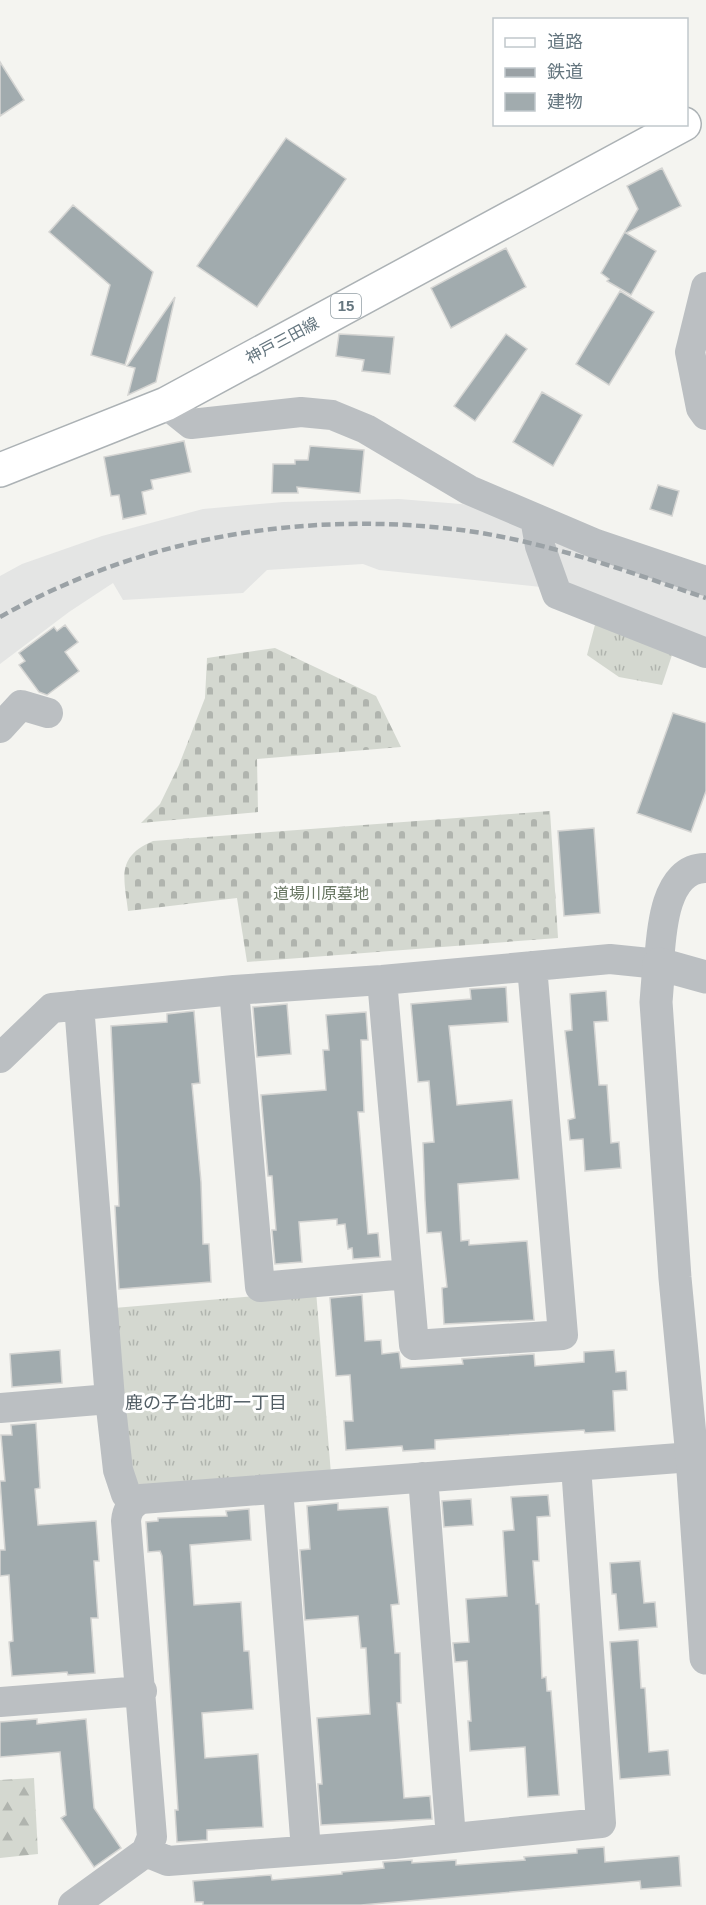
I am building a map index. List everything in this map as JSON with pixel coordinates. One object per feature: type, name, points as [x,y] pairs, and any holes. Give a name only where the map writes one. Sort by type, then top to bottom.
[{"type":"main road","name":"神戸三田線","points":[[688,123],[706,114]]},
{"type":"main road","name":"神戸三田線","points":[[0,470],[166,404],[681,126]]},
{"type":"street","points":[[706,287],[690,352],[701,408],[706,415]]},
{"type":"street","points":[[166,404],[191,424],[301,412],[332,415],[366,429],[469,490],[596,544],[706,581]]},
{"type":"street","points":[[535,518],[540,546],[557,594],[706,653]]},
{"type":"street","points":[[0,728],[21,705],[48,713]]},
{"type":"street","points":[[706,868],[694,869],[686,874],[674,889],[661,929],[656,1002],[675,1278],[699,1457],[706,1658]]},
{"type":"street","points":[[0,1058],[52,1008],[234,990],[382,980],[610,959],[660,964],[706,978]]},
{"type":"street","points":[[382,980],[414,1345],[563,1335],[532,966]]},
{"type":"street","points":[[234,990],[260,1287],[407,1274]]},
{"type":"street","points":[[79,1005],[110,1399],[118,1470],[126,1494],[134,1503]]},
{"type":"street","points":[[0,1408],[110,1399]]},
{"type":"street","points":[[73,1905],[146,1852],[152,1837],[142,1691],[126,1521],[127,1511],[134,1503],[141,1499],[699,1457]]},
{"type":"street","points":[[146,1852],[168,1860],[451,1838],[602,1823],[576,1466]]},
{"type":"street","points":[[423,1477],[451,1838]]},
{"type":"street","points":[[278,1489],[306,1850]]},
{"type":"street","points":[[0,1702],[142,1691]]},
{"type":"shaded area","points":[[399,499],[473,505],[517,522],[526,533],[541,587],[379,570],[363,564],[267,570],[243,593],[123,600],[113,583],[69,612],[0,664],[0,576],[22,564],[102,536],[203,509],[283,502]]},
{"type":"shaded area","points":[[550,538],[706,589],[706,643],[571,593]]},
{"type":"green space","points":[[596,621],[674,649],[662,685],[619,677],[587,655]]},
{"type":"green space","points":[[275,648],[376,696],[401,747],[257,759],[258,812],[141,823],[160,804],[179,765],[205,698],[207,658]]},
{"type":"green space","name":"道場川原墓地","points":[[550,811],[558,938],[247,962],[237,898],[128,911],[125,869],[133,854],[153,841]]},
{"type":"green space","points":[[316,1291],[331,1474],[129,1491],[114,1308]]},
{"type":"green space","points":[[34,1778],[38,1854],[0,1858],[0,1780]]},
{"type":"building","points":[[0,62],[24,100],[0,116]]},
{"type":"building","points":[[286,138],[346,179],[257,307],[197,266]]},
{"type":"building","points":[[662,168],[681,206],[626,233],[656,251],[631,295],[607,281],[609,279],[601,273],[638,209],[627,186]]},
{"type":"building","points":[[73,205],[153,272],[125,365],[91,355],[110,285],[49,232]]},
{"type":"building","points":[[506,248],[526,287],[451,328],[431,288]]},
{"type":"building","points":[[620,291],[654,312],[609,385],[576,364]]},
{"type":"building","points":[[175,297],[156,382],[128,395],[135,368],[127,366]]},
{"type":"building","points":[[339,334],[394,337],[390,374],[362,371],[364,360],[336,356]]},
{"type":"building","points":[[506,334],[527,349],[475,421],[454,406]]},
{"type":"building","points":[[542,392],[582,415],[553,466],[513,442]]},
{"type":"building","points":[[184,441],[191,472],[151,480],[153,489],[142,492],[146,514],[123,519],[119,495],[111,496],[104,457]]},
{"type":"building","points":[[310,446],[364,450],[360,493],[297,487],[298,493],[272,493],[273,464],[295,464],[295,460],[308,460]]},
{"type":"building","points":[[658,485],[679,491],[672,516],[650,509]]},
{"type":"building","points":[[65,625],[78,642],[65,652],[79,671],[47,695],[39,692],[19,665],[25,661],[19,653],[54,627],[57,631]]},
{"type":"building","points":[[673,713],[706,723],[706,791],[691,832],[637,813]]},
{"type":"building","points":[[594,828],[600,913],[564,916],[558,831]]},
{"type":"building","points":[[506,987],[508,1022],[449,1026],[457,1105],[512,1100],[519,1179],[458,1184],[461,1241],[469,1240],[469,1245],[527,1241],[534,1320],[444,1324],[442,1288],[447,1287],[441,1232],[427,1233],[423,1143],[434,1142],[429,1081],[418,1082],[411,1004],[471,999],[470,989]]},
{"type":"building","points":[[606,991],[608,1021],[594,1022],[599,1085],[607,1085],[611,1143],[619,1142],[621,1168],[585,1171],[583,1139],[570,1140],[568,1120],[575,1118],[565,1031],[572,1030],[570,994]]},
{"type":"building","points":[[287,1004],[291,1054],[257,1057],[253,1007]]},
{"type":"building","points":[[194,1011],[200,1083],[192,1084],[201,1182],[203,1244],[209,1244],[211,1282],[119,1289],[115,1206],[119,1206],[111,1026],[167,1022],[167,1014]]},
{"type":"building","points":[[366,1012],[368,1040],[361,1040],[364,1112],[358,1112],[368,1234],[378,1233],[380,1257],[353,1259],[352,1248],[348,1249],[345,1224],[337,1225],[337,1219],[299,1222],[302,1262],[275,1264],[272,1230],[276,1230],[272,1176],[268,1176],[261,1095],[326,1090],[323,1050],[329,1050],[326,1015]]},
{"type":"building","points":[[362,1295],[365,1341],[381,1340],[382,1354],[399,1352],[401,1368],[463,1364],[462,1359],[534,1354],[535,1366],[584,1362],[584,1352],[614,1350],[616,1372],[626,1371],[627,1390],[613,1391],[615,1431],[585,1433],[584,1430],[435,1440],[435,1449],[403,1451],[402,1446],[346,1450],[344,1421],[353,1421],[350,1375],[336,1376],[330,1298]]},
{"type":"building","points":[[60,1350],[62,1383],[12,1387],[10,1354]]},
{"type":"building","points":[[36,1423],[40,1488],[35,1489],[38,1525],[96,1521],[99,1561],[94,1561],[98,1618],[91,1618],[95,1673],[68,1675],[67,1672],[12,1676],[9,1642],[13,1641],[9,1575],[0,1576],[0,1550],[5,1550],[0,1481],[5,1481],[1,1435],[12,1435],[11,1425]]},
{"type":"building","points":[[548,1495],[550,1516],[537,1517],[539,1561],[533,1561],[536,1604],[539,1604],[542,1678],[546,1677],[547,1691],[551,1691],[559,1795],[528,1797],[525,1747],[470,1751],[468,1721],[471,1721],[467,1661],[455,1662],[453,1643],[469,1642],[466,1599],[507,1596],[503,1531],[514,1530],[511,1497]]},
{"type":"building","points":[[471,1499],[473,1525],[444,1527],[442,1501]]},
{"type":"building","points":[[338,1503],[338,1510],[388,1507],[399,1604],[391,1605],[395,1653],[400,1653],[401,1703],[397,1703],[404,1798],[430,1796],[432,1819],[321,1825],[318,1784],[322,1784],[317,1718],[370,1714],[366,1648],[361,1648],[358,1616],[305,1620],[300,1550],[310,1549],[307,1506]]},
{"type":"building","points":[[249,1509],[251,1540],[190,1545],[194,1605],[241,1602],[244,1651],[249,1651],[253,1709],[202,1713],[205,1758],[258,1754],[263,1827],[207,1830],[207,1840],[177,1842],[175,1810],[178,1810],[162,1556],[160,1551],[148,1552],[146,1522],[158,1521],[158,1518],[227,1516],[226,1511]]},
{"type":"building","points":[[640,1561],[644,1603],[655,1602],[657,1627],[619,1630],[616,1594],[612,1594],[610,1563]]},
{"type":"building","points":[[638,1640],[641,1688],[645,1688],[649,1752],[668,1750],[670,1775],[620,1779],[610,1642]]},
{"type":"building","points":[[37,1719],[37,1724],[86,1719],[94,1808],[121,1848],[94,1867],[61,1818],[66,1815],[60,1752],[0,1757],[0,1722]]},
{"type":"building","points":[[604,1847],[605,1862],[679,1856],[681,1886],[641,1889],[640,1881],[361,1905],[203,1905],[203,1902],[195,1902],[193,1881],[271,1875],[272,1880],[342,1874],[342,1872],[384,1868],[383,1862],[412,1860],[412,1863],[456,1860],[456,1865],[525,1860],[524,1857],[577,1853],[577,1849]]},
{"type":"railway","points":[[0,617],[53,590],[109,567],[165,549],[223,536],[282,528],[342,524],[401,525],[461,530],[523,541],[585,558],[706,598]]},
{"type":"district","name":"鹿の子台北町一丁目","points":[[206,1403]]}]
